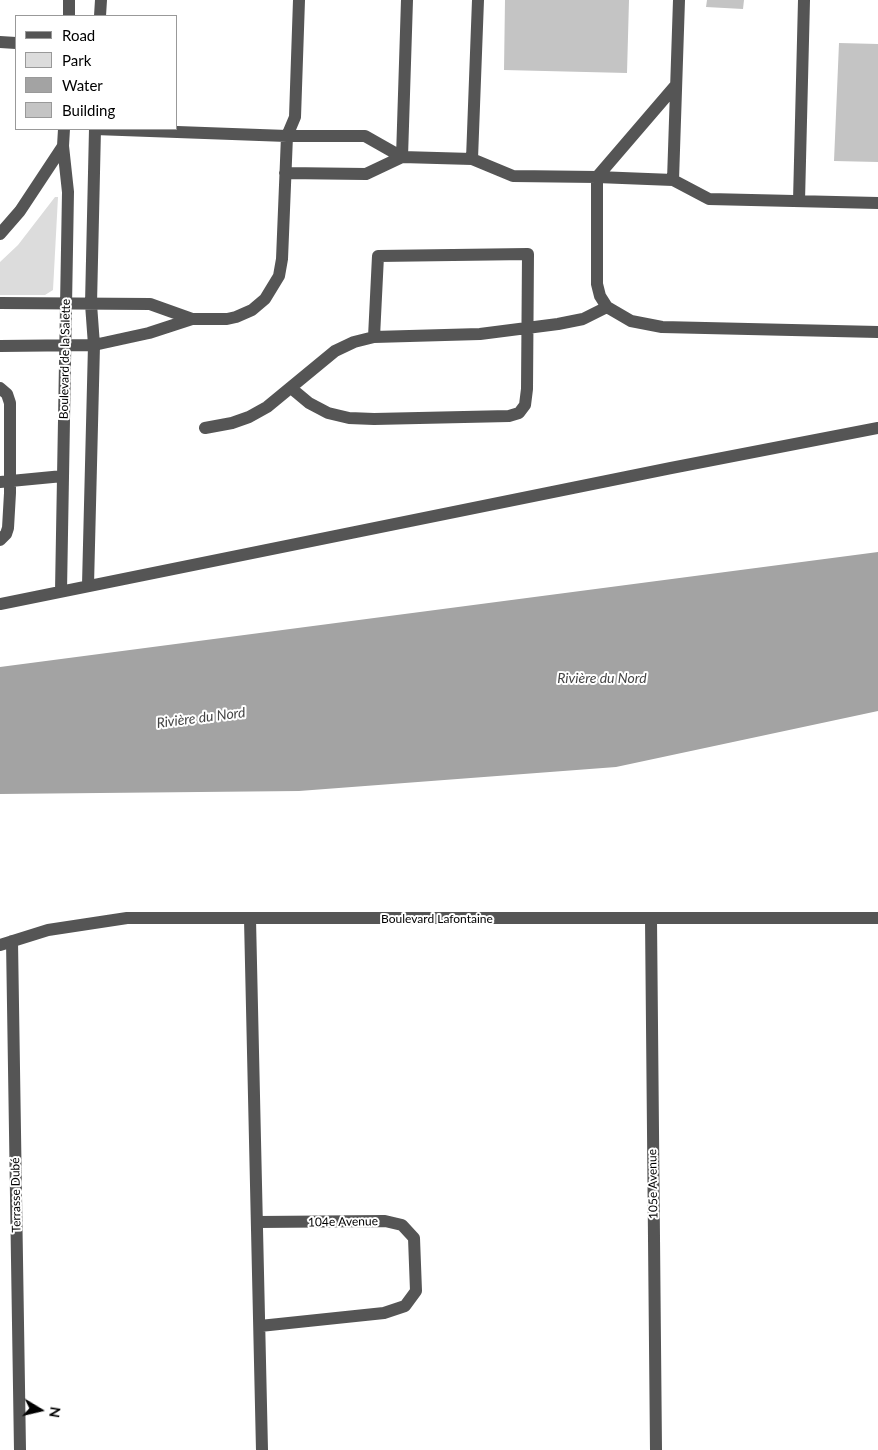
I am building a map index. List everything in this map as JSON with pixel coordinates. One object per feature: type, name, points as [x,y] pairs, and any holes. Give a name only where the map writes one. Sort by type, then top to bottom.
[{"type":"street","points":[[68,15],[69,0]]},
{"type":"street","points":[[100,15],[101,0]]},
{"type":"street","points":[[0,346],[94,345],[149,333],[192,319],[227,319],[244,314],[259,305],[271,292],[281,268],[287,136],[295,117],[299,0]]},
{"type":"street","points":[[402,157],[407,0]]},
{"type":"street","points":[[472,159],[478,0]]},
{"type":"street","points":[[673,180],[679,0]]},
{"type":"street","points":[[799,201],[804,0]]},
{"type":"street","points":[[0,42],[15,42]]},
{"type":"street","points":[[676,85],[596,177],[597,284],[600,296],[607,307],[631,321],[662,327],[878,332]]},
{"type":"street","name":"Boulevard de la Salette","points":[[61,590],[68,192],[63,146],[64,130]]},
{"type":"street","name":"Boulevard de la Salette","points":[[88,585],[94,345],[91,304],[95,130]]},
{"type":"street","points":[[122,130],[287,136],[365,136],[402,157]]},
{"type":"street","points":[[0,234],[20,211],[63,146]]},
{"type":"street","points":[[285,173],[366,174],[402,157],[472,159],[513,176],[673,180],[709,199],[878,203]]},
{"type":"street","points":[[291,388],[309,403],[322,410],[349,418],[509,416],[518,413],[525,405],[527,389],[528,254],[378,256],[374,337]]},
{"type":"street","points":[[0,303],[150,304],[192,319]]},
{"type":"street","points":[[205,428],[249,417],[267,407],[335,350],[354,342],[374,337],[480,334],[526,328],[583,319],[607,307]]},
{"type":"street","points":[[0,388],[7,394],[10,403],[5,481],[8,528],[6,534],[0,540]]},
{"type":"street","points":[[0,604],[61,590],[878,428]]},
{"type":"street","points":[[5,481],[63,476]]},
{"type":"street","name":"Boulevard Lafontaine","points":[[6,943],[48,930],[127,918],[878,918]]},
{"type":"street","points":[[250,919],[262,1450]]},
{"type":"street","name":"105e Avenue","points":[[651,919],[656,1450]]},
{"type":"street","name":"Terrasse Dubé","points":[[6,943],[20,1450]]},
{"type":"street","name":"104e Avenue","points":[[258,1222],[385,1221],[402,1225],[414,1238],[416,1291],[405,1306],[384,1313],[260,1326]]},
{"type":"green space","points":[[55,197],[58,197],[53,290],[45,295],[0,295],[0,262],[18,245]]},
{"type":"water","name":"Rivière du Nord","points":[[878,552],[878,711],[616,767],[299,791],[0,794],[0,667]]},
{"type":"building","points":[[505,0],[629,0],[627,73],[504,70]]},
{"type":"building","points":[[707,0],[744,0],[743,9],[706,7]]},
{"type":"building","points":[[839,43],[878,44],[878,162],[834,161]]}]
